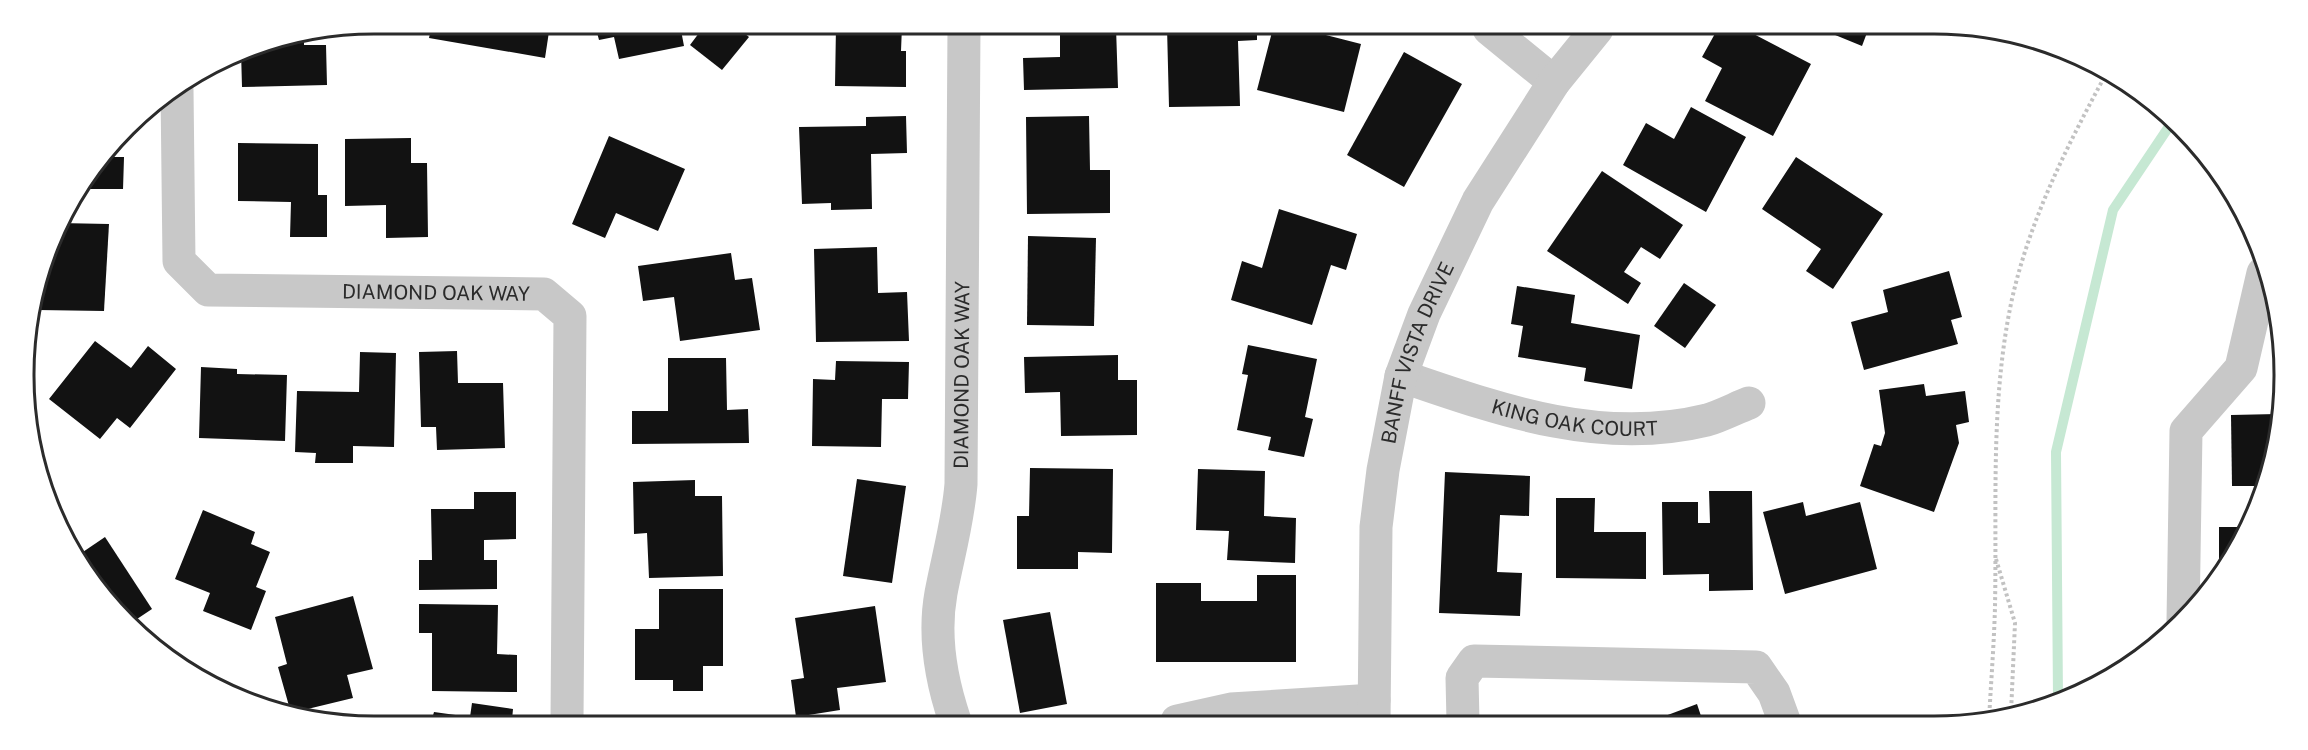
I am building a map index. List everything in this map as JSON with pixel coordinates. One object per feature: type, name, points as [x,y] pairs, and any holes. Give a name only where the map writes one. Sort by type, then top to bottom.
[{"type":"street","name":"DIAMOND OAK WAY","points":[[954,716],[940,667],[938,632],[940,595],[958,522],[961,484],[964,34]]},
{"type":"street","points":[[1495,34],[1554,82]]},
{"type":"street","name":"BANFF VISTA DRIVE","points":[[1374,711],[1376,527],[1383,470],[1401,376],[1424,314],[1478,201],[1554,82],[1593,34]]},
{"type":"street","name":"DIAMOND OAK WAY","points":[[177,98],[179,261],[208,291],[544,294],[570,316],[567,716]]},
{"type":"street","points":[[2183,606],[2186,431],[2241,368],[2261,283]]},
{"type":"street","name":"KING OAK COURT","points":[[1401,376],[1488,406],[1556,423],[1596,429],[1635,428],[1708,419],[1749,402]]},
{"type":"street","points":[[1463,716],[1462,678],[1474,661],[1756,667],[1774,693],[1782,716]]},
{"type":"street","points":[[1200,716],[1231,709],[1374,711]]},
{"type":"path","points":[[1989,711],[1995,607],[1994,459],[1999,373],[2013,298],[2037,215],[2070,140],[2103,80]]},
{"type":"path","points":[[1994,553],[2015,623],[2011,706]]},
{"type":"building","points":[[430,34],[549,34],[545,58],[429,38]]},
{"type":"building","points":[[597,34],[682,34],[684,46],[619,59],[614,37],[599,40]]},
{"type":"building","points":[[698,34],[745,34],[749,37],[722,70],[690,45]]},
{"type":"building","points":[[836,34],[902,34],[901,51],[906,51],[906,87],[835,86]]},
{"type":"building","points":[[1060,34],[1116,34],[1118,88],[1024,90],[1023,58],[1060,57]]},
{"type":"building","points":[[1167,34],[1257,34],[1257,40],[1238,41],[1240,106],[1169,107]]},
{"type":"building","points":[[1271,34],[1322,34],[1361,44],[1344,112],[1257,90]]},
{"type":"building","points":[[1715,34],[1754,34],[1811,64],[1773,136],[1705,101],[1722,68],[1702,57]]},
{"type":"building","points":[[1833,34],[1866,34],[1862,46]]},
{"type":"building","points":[[304,42],[304,45],[326,45],[327,85],[242,87],[241,62]]},
{"type":"building","points":[[1404,52],[1462,84],[1404,187],[1347,155]]},
{"type":"building","points":[[1691,107],[1746,137],[1706,212],[1623,165],[1646,123],[1674,139]]},
{"type":"building","points":[[906,116],[907,153],[871,154],[872,209],[831,210],[831,203],[802,204],[799,127],[866,126],[866,117]]},
{"type":"building","points":[[1089,116],[1090,170],[1110,170],[1110,213],[1027,214],[1026,117]]},
{"type":"building","points":[[609,136],[685,169],[658,231],[616,213],[605,238],[572,224]]},
{"type":"building","points":[[411,138],[411,163],[427,163],[428,237],[386,238],[386,205],[345,206],[345,139]]},
{"type":"building","points":[[238,143],[318,144],[318,195],[327,195],[327,237],[290,237],[291,202],[238,201]]},
{"type":"building","points":[[114,157],[124,157],[123,189],[90,189]]},
{"type":"building","points":[[1796,157],[1883,214],[1833,289],[1806,271],[1821,249],[1762,209]]},
{"type":"building","points":[[1602,171],[1683,225],[1660,259],[1641,247],[1624,272],[1641,283],[1628,304],[1547,251]]},
{"type":"building","points":[[1279,209],[1357,234],[1346,270],[1331,265],[1312,325],[1231,300],[1242,261],[1262,268]]},
{"type":"building","points":[[70,223],[109,224],[104,311],[41,310],[60,245]]},
{"type":"building","points":[[1028,236],[1096,238],[1094,326],[1027,325]]},
{"type":"building","points":[[877,247],[878,293],[907,292],[909,341],[816,342],[814,249]]},
{"type":"building","points":[[731,253],[735,280],[752,278],[760,330],[680,341],[674,297],[643,301],[638,266]]},
{"type":"building","points":[[1949,271],[1962,317],[1951,320],[1958,344],[1864,370],[1851,322],[1888,312],[1883,290]]},
{"type":"building","points":[[1684,283],[1716,305],[1685,348],[1654,326]]},
{"type":"building","points":[[1517,286],[1575,295],[1571,323],[1640,335],[1632,389],[1584,381],[1586,368],[1518,357],[1523,326],[1511,324]]},
{"type":"building","points":[[95,341],[131,368],[148,346],[176,369],[130,428],[117,418],[100,439],[49,399]]},
{"type":"building","points":[[1248,345],[1317,359],[1305,417],[1313,419],[1304,457],[1268,450],[1271,437],[1237,430],[1248,375],[1242,374]]},
{"type":"building","points":[[457,351],[458,383],[503,383],[505,448],[437,450],[436,427],[421,427],[419,352]]},
{"type":"building","points":[[360,352],[396,353],[394,447],[353,446],[353,463],[315,463],[316,453],[295,452],[297,391],[359,392]]},
{"type":"building","points":[[1118,355],[1118,380],[1137,380],[1137,435],[1061,436],[1060,392],[1025,393],[1024,357]]},
{"type":"building","points":[[668,358],[726,358],[727,410],[748,409],[749,443],[632,444],[632,411],[668,411]]},
{"type":"building","points":[[836,361],[909,362],[908,399],[882,399],[881,447],[812,446],[813,379],[835,380]]},
{"type":"building","points":[[201,367],[237,369],[237,374],[287,375],[285,441],[199,438]]},
{"type":"building","points":[[1924,384],[1926,396],[1965,391],[1969,422],[1956,425],[1959,443],[1934,512],[1860,486],[1874,444],[1881,446],[1885,433],[1879,390]]},
{"type":"building","points":[[2271,414],[2262,463],[2254,486],[2232,486],[2231,415]]},
{"type":"building","points":[[1030,468],[1113,469],[1112,553],[1078,552],[1078,569],[1017,569],[1017,516],[1029,516]]},
{"type":"building","points":[[1198,469],[1265,471],[1264,516],[1296,518],[1295,563],[1227,560],[1229,531],[1196,530]]},
{"type":"building","points":[[1445,472],[1530,476],[1529,516],[1500,515],[1497,572],[1522,573],[1520,616],[1439,613]]},
{"type":"building","points":[[857,479],[906,486],[892,583],[843,576]]},
{"type":"building","points":[[695,480],[695,496],[722,496],[723,576],[649,578],[647,533],[634,534],[633,482]]},
{"type":"building","points":[[1709,491],[1752,491],[1753,590],[1709,591],[1709,574],[1663,575],[1662,502],[1698,502],[1698,523],[1710,523]]},
{"type":"building","points":[[474,492],[516,492],[516,539],[484,540],[484,560],[497,560],[497,589],[419,590],[419,560],[432,560],[431,509],[474,509]]},
{"type":"building","points":[[1556,498],[1595,498],[1594,532],[1646,532],[1646,579],[1556,578]]},
{"type":"building","points":[[1803,502],[1806,516],[1860,502],[1877,569],[1785,594],[1763,512]]},
{"type":"building","points":[[203,510],[255,532],[251,544],[270,552],[256,587],[266,591],[251,630],[203,611],[210,593],[175,579]]},
{"type":"building","points":[[2219,527],[2237,527],[2228,545],[2219,559]]},
{"type":"building","points":[[105,537],[152,609],[137,619],[119,600],[84,551]]},
{"type":"building","points":[[1257,575],[1296,575],[1296,662],[1156,662],[1156,583],[1201,583],[1201,601],[1257,601]]},
{"type":"building","points":[[659,589],[723,589],[723,666],[703,666],[703,691],[673,691],[673,680],[635,680],[635,629],[659,629]]},
{"type":"building","points":[[353,596],[373,669],[347,675],[353,698],[308,709],[289,704],[278,667],[287,664],[275,617]]},
{"type":"building","points":[[419,604],[498,605],[497,654],[517,655],[517,692],[432,691],[432,633],[419,633]]},
{"type":"building","points":[[875,606],[886,682],[837,688],[840,710],[796,716],[791,680],[804,678],[795,618]]},
{"type":"building","points":[[1050,612],[1067,704],[1020,713],[1003,620]]},
{"type":"building","points":[[472,703],[513,709],[512,716],[470,716]]},
{"type":"building","points":[[1697,704],[1701,716],[1665,716]]},
{"type":"building","points":[[434,712],[463,716],[433,716]]},
{"type":"waterway","points":[[2058,692],[2056,452],[2113,210],[2168,128]]}]
